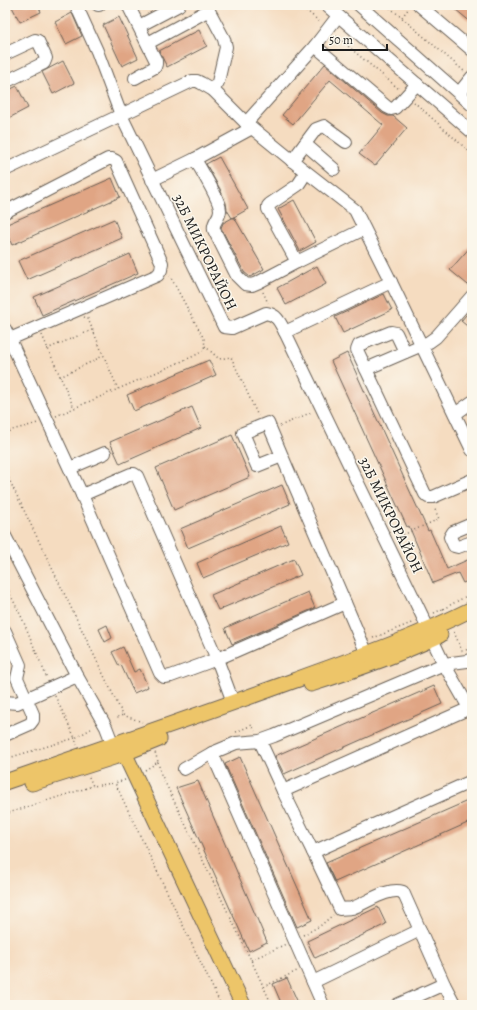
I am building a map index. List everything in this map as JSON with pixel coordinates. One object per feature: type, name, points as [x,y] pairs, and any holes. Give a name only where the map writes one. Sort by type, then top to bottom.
[{"type":"main road","points":[[5,782],[119,749],[359,668],[431,634],[472,609]]},
{"type":"main road","points":[[5,792],[119,749],[233,702],[367,654],[472,621]]},
{"type":"main road","points":[[119,749],[128,778],[237,1005]]},
{"type":"main road","points":[[119,749],[243,1005]]},
{"type":"street","name":"32Б МИКРОРАЙОН","points":[[76,5],[97,51],[121,115],[222,324],[224,327],[232,328],[266,313],[276,317],[285,332],[322,408],[444,664],[471,710]]},
{"type":"street","points":[[128,5],[156,61],[154,67],[135,78]]},
{"type":"street","points":[[139,26],[179,5]]},
{"type":"street","points":[[326,5],[417,84],[471,128]]},
{"type":"street","points":[[419,5],[472,50]]},
{"type":"street","points":[[148,43],[208,7],[224,39],[226,47],[218,82],[213,90]]},
{"type":"street","points":[[367,7],[472,104]]},
{"type":"street","points":[[152,180],[195,159],[249,125],[338,16]]},
{"type":"street","points":[[5,54],[35,40],[38,42],[46,58],[44,63],[5,82]]},
{"type":"street","points":[[315,46],[391,109],[395,108],[417,84]]},
{"type":"street","points":[[459,93],[472,77]]},
{"type":"street","points":[[5,170],[192,81],[201,83],[213,90],[249,125],[357,212],[472,450]]},
{"type":"street","points":[[292,161],[316,129],[324,126],[346,142]]},
{"type":"street","points":[[305,144],[334,169]]},
{"type":"street","points":[[5,212],[108,159],[112,159],[116,161],[162,262],[161,270],[158,275],[38,326],[7,334],[70,468],[160,673],[164,676],[172,676],[217,659],[345,603]]},
{"type":"street","points":[[195,159],[219,205],[219,216],[213,227],[237,276],[245,284],[252,285],[259,282],[364,228]]},
{"type":"street","points":[[297,262],[268,210],[268,206],[298,185],[305,171]]},
{"type":"street","points":[[285,332],[390,282]]},
{"type":"street","points":[[366,369],[429,342],[436,337],[472,296]]},
{"type":"street","points":[[405,352],[396,333],[394,332],[359,344],[357,350],[425,494],[428,497],[432,497],[472,480]]},
{"type":"street","points":[[455,414],[472,402]]},
{"type":"street","points":[[282,456],[257,466],[243,433],[267,427],[282,456],[367,654]]},
{"type":"street","points":[[70,468],[105,453]]},
{"type":"street","points":[[82,495],[131,474],[137,476],[217,659],[233,702]]},
{"type":"street","points":[[472,524],[452,532],[450,537],[454,546],[458,547],[472,542]]},
{"type":"street","points":[[5,536],[9,555],[119,749]]},
{"type":"street","points":[[5,631],[20,665],[17,678],[33,714],[33,720],[30,724],[5,734]]},
{"type":"street","points":[[184,769],[212,753],[236,744],[260,741],[274,736],[444,664],[468,661],[472,659]]},
{"type":"street","points":[[5,702],[17,703],[77,676]]},
{"type":"street","points":[[283,791],[471,710]]},
{"type":"street","points":[[260,741],[340,908],[350,908],[385,893],[398,891],[403,892],[444,984],[455,1005]]},
{"type":"street","points":[[212,753],[324,1005]]},
{"type":"street","points":[[313,852],[472,780]]},
{"type":"street","points":[[313,982],[420,930]]},
{"type":"street","points":[[397,1005],[444,984]]},
{"type":"path","points":[[300,5],[472,154]]},
{"type":"path","points":[[387,5],[472,77]]},
{"type":"path","points":[[402,17],[412,5]]},
{"type":"path","points":[[162,262],[204,339],[205,346],[219,359],[231,356],[267,427],[322,408]]},
{"type":"path","points":[[259,282],[273,315]]},
{"type":"path","points":[[82,316],[88,319],[118,389]]},
{"type":"path","points":[[38,326],[74,408]]},
{"type":"path","points":[[48,349],[92,330]]},
{"type":"path","points":[[5,432],[48,420],[194,356],[203,350],[205,346]]},
{"type":"path","points":[[60,377],[104,356]]},
{"type":"path","points":[[5,471],[123,715]]},
{"type":"path","points":[[387,543],[439,519],[428,497]]},
{"type":"path","points":[[5,584],[22,618],[51,687],[75,738],[78,749]]},
{"type":"path","points":[[443,609],[472,593]]},
{"type":"path","points":[[462,651],[472,647]]},
{"type":"path","points":[[115,718],[123,715],[143,722]]},
{"type":"path","points":[[5,759],[75,738],[91,729]]},
{"type":"path","points":[[155,750],[161,774],[272,1005]]},
{"type":"path","points":[[5,814],[94,786],[128,778],[158,762]]},
{"type":"path","points":[[88,774],[94,786]]},
{"type":"path","points":[[128,778],[221,1005]]},
{"type":"path","points":[[263,987],[306,967]]},
{"type":"building","points":[[11,5],[38,5],[41,12],[20,22]]},
{"type":"building","points":[[450,5],[472,5],[472,23]]},
{"type":"building","points":[[72,13],[82,36],[66,44],[55,22]]},
{"type":"building","points":[[119,17],[138,58],[122,66],[103,25]]},
{"type":"building","points":[[199,30],[207,46],[167,67],[159,51]]},
{"type":"building","points":[[63,61],[74,83],[53,94],[42,72]]},
{"type":"building","points":[[325,64],[382,113],[388,116],[393,116],[407,128],[375,166],[359,154],[383,125],[330,80],[293,124],[282,115]]},
{"type":"building","points":[[17,86],[28,108],[7,119],[5,114],[5,92]]},
{"type":"building","points":[[219,157],[248,209],[232,218],[227,210],[226,203],[220,189],[206,164]]},
{"type":"building","points":[[112,178],[120,197],[12,245],[5,230],[5,225]]},
{"type":"building","points":[[294,200],[316,242],[300,251],[278,209]]},
{"type":"building","points":[[234,217],[264,269],[250,277],[244,272],[221,228],[223,223]]},
{"type":"building","points":[[114,219],[122,238],[27,280],[18,261]]},
{"type":"building","points":[[472,245],[472,280],[468,285],[450,270]]},
{"type":"building","points":[[130,254],[138,273],[42,315],[34,297]]},
{"type":"building","points":[[317,266],[326,284],[286,305],[277,288]]},
{"type":"building","points":[[384,294],[392,310],[343,333],[335,317]]},
{"type":"building","points":[[472,308],[472,330],[461,321]]},
{"type":"building","points":[[347,353],[428,531],[430,530],[447,569],[472,558],[472,579],[463,583],[458,573],[433,583],[409,526],[407,527],[331,361]]},
{"type":"building","points":[[209,360],[216,375],[134,411],[127,395]]},
{"type":"building","points":[[192,407],[201,428],[120,464],[110,442]]},
{"type":"building","points":[[232,435],[250,477],[174,510],[156,468]]},
{"type":"building","points":[[282,485],[290,504],[188,548],[180,529]]},
{"type":"building","points":[[281,526],[288,542],[203,578],[197,563]]},
{"type":"building","points":[[294,559],[301,575],[218,610],[211,595]]},
{"type":"building","points":[[308,592],[315,608],[232,644],[225,628]]},
{"type":"building","points":[[107,625],[112,638],[105,642],[99,629]]},
{"type":"building","points":[[123,647],[134,672],[140,669],[148,687],[134,693],[121,665],[119,666],[112,652]]},
{"type":"building","points":[[434,686],[442,704],[284,774],[275,756]]},
{"type":"building","points":[[240,757],[312,920],[297,927],[225,764]]},
{"type":"building","points":[[198,781],[267,942],[249,951],[176,788]]},
{"type":"building","points":[[472,799],[472,821],[335,882],[326,863]]},
{"type":"building","points":[[378,907],[386,924],[315,958],[307,941]]},
{"type":"building","points":[[287,978],[299,1005],[282,1005],[273,984]]}]
